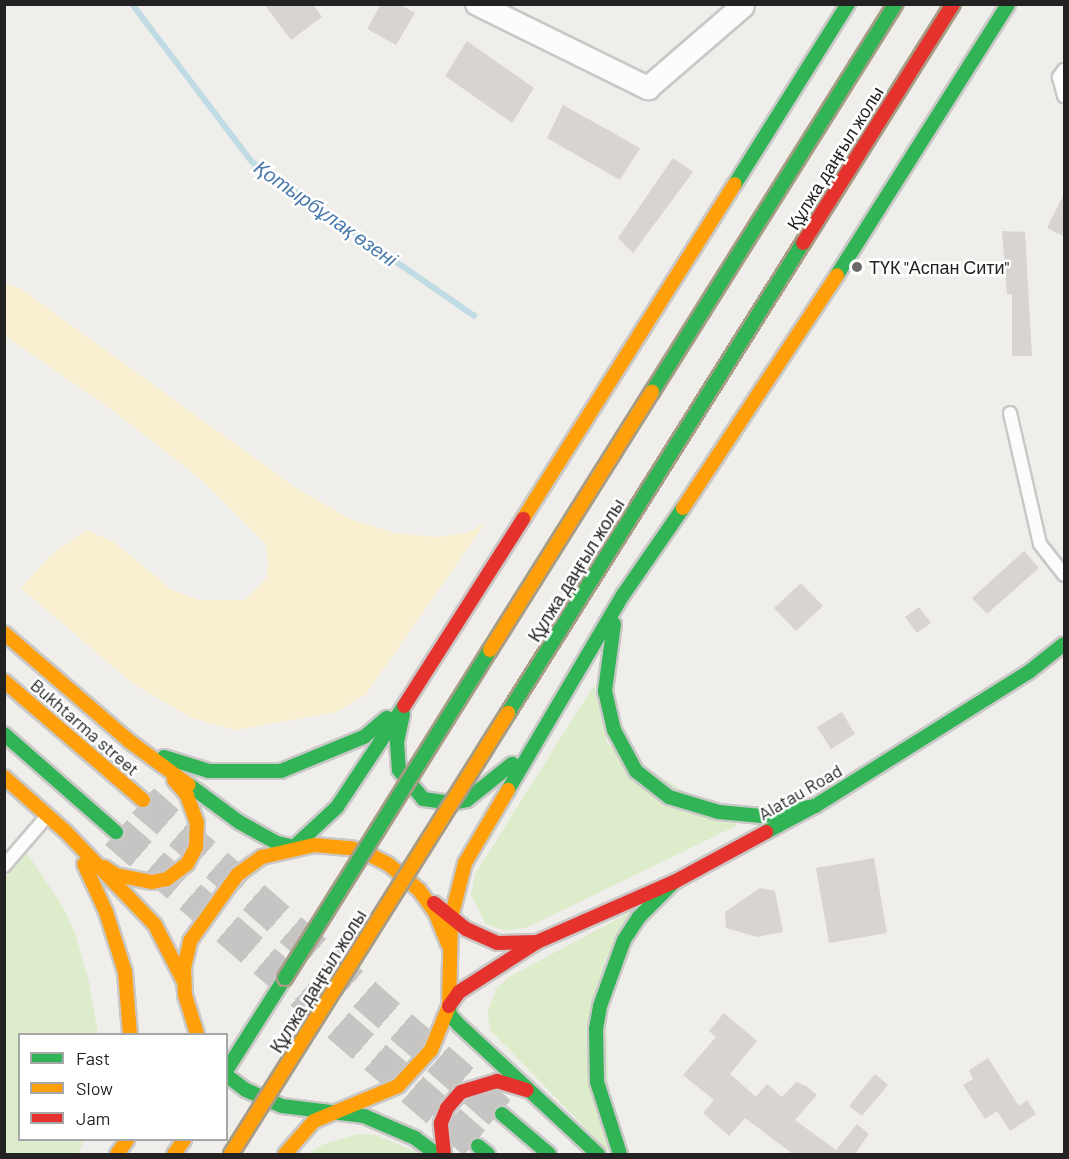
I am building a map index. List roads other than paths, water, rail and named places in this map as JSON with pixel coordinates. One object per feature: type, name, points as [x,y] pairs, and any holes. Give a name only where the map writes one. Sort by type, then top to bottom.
[{"type":"main road","points":[[178,1028],[190,941],[215,901],[249,865],[294,847],[337,807],[419,684],[848,4]]},
{"type":"main road","name":"Құлжа даңғыл жолы","points":[[228,1070],[895,4]]},
{"type":"main road","name":"Құлжа даңғыл жолы","points":[[231,1155],[953,4]]},
{"type":"main road","points":[[598,1155],[453,1019],[449,1006],[452,965],[451,918],[465,863],[623,595],[771,380],[1008,4]]},
{"type":"main road","points":[[623,595],[612,632],[605,692],[614,730],[636,771],[669,797],[719,812],[762,816],[815,806]]},
{"type":"main road","points":[[4,633],[153,760],[260,835],[294,847],[351,848],[388,864],[451,918],[497,943],[537,942]]},
{"type":"main road","name":"Alatau Road","points":[[537,942],[674,882],[815,806],[1030,671],[1065,644]]},
{"type":"main road","name":"Bukhtarma street","points":[[4,681],[143,800]]},
{"type":"main road","points":[[129,741],[189,767],[232,773],[281,771],[364,737],[419,684]]},
{"type":"main road","points":[[408,701],[397,742],[399,770],[413,791],[437,802],[453,803],[480,793],[527,749],[548,722]]},
{"type":"main road","points":[[4,734],[116,831]]},
{"type":"main road","points":[[80,847],[116,875],[133,880],[167,879],[187,864],[197,837],[195,809],[187,795],[153,760]]},
{"type":"main road","points":[[4,777],[65,831],[155,925],[184,981],[197,1033]]},
{"type":"main road","points":[[65,831],[91,877],[115,939],[125,972],[130,1033]]},
{"type":"main road","points":[[620,1155],[597,1082],[596,1029],[600,1006],[624,940],[639,916],[674,882]]},
{"type":"main road","points":[[419,890],[441,925],[452,965]]},
{"type":"main road","points":[[285,1155],[314,1121],[381,1095],[409,1076],[436,1041],[449,1006],[459,992],[537,942]]},
{"type":"main road","points":[[228,1075],[246,1090],[282,1106],[340,1110],[390,1126],[436,1155]]},
{"type":"main road","points":[[444,1155],[441,1123],[447,1108],[461,1092],[497,1081],[527,1090]]},
{"type":"main road","points":[[502,1114],[549,1155]]},
{"type":"main road","points":[[105,1155],[111,1141]]},
{"type":"main road","points":[[117,1155],[126,1141]]},
{"type":"main road","points":[[174,1155],[183,1141]]},
{"type":"street","points":[[477,4],[648,88],[742,5]]},
{"type":"lane","points":[[1065,70],[1059,77],[1065,96]]},
{"type":"lane","points":[[1010,413],[1040,544],[1065,575]]},
{"type":"lane","points":[[4,866],[48,815]]},
{"type":"waterway","name":"Қотырбұлақ өзені","points":[[132,4],[252,162],[474,316]]},
{"type":"tunnel","points":[[143,800],[502,1114]]},
{"type":"tunnel","points":[[116,832],[478,1146]]},
{"type":"place","name":"ТҮК \"Аспан Сити\"","points":[[857,267]]}]
